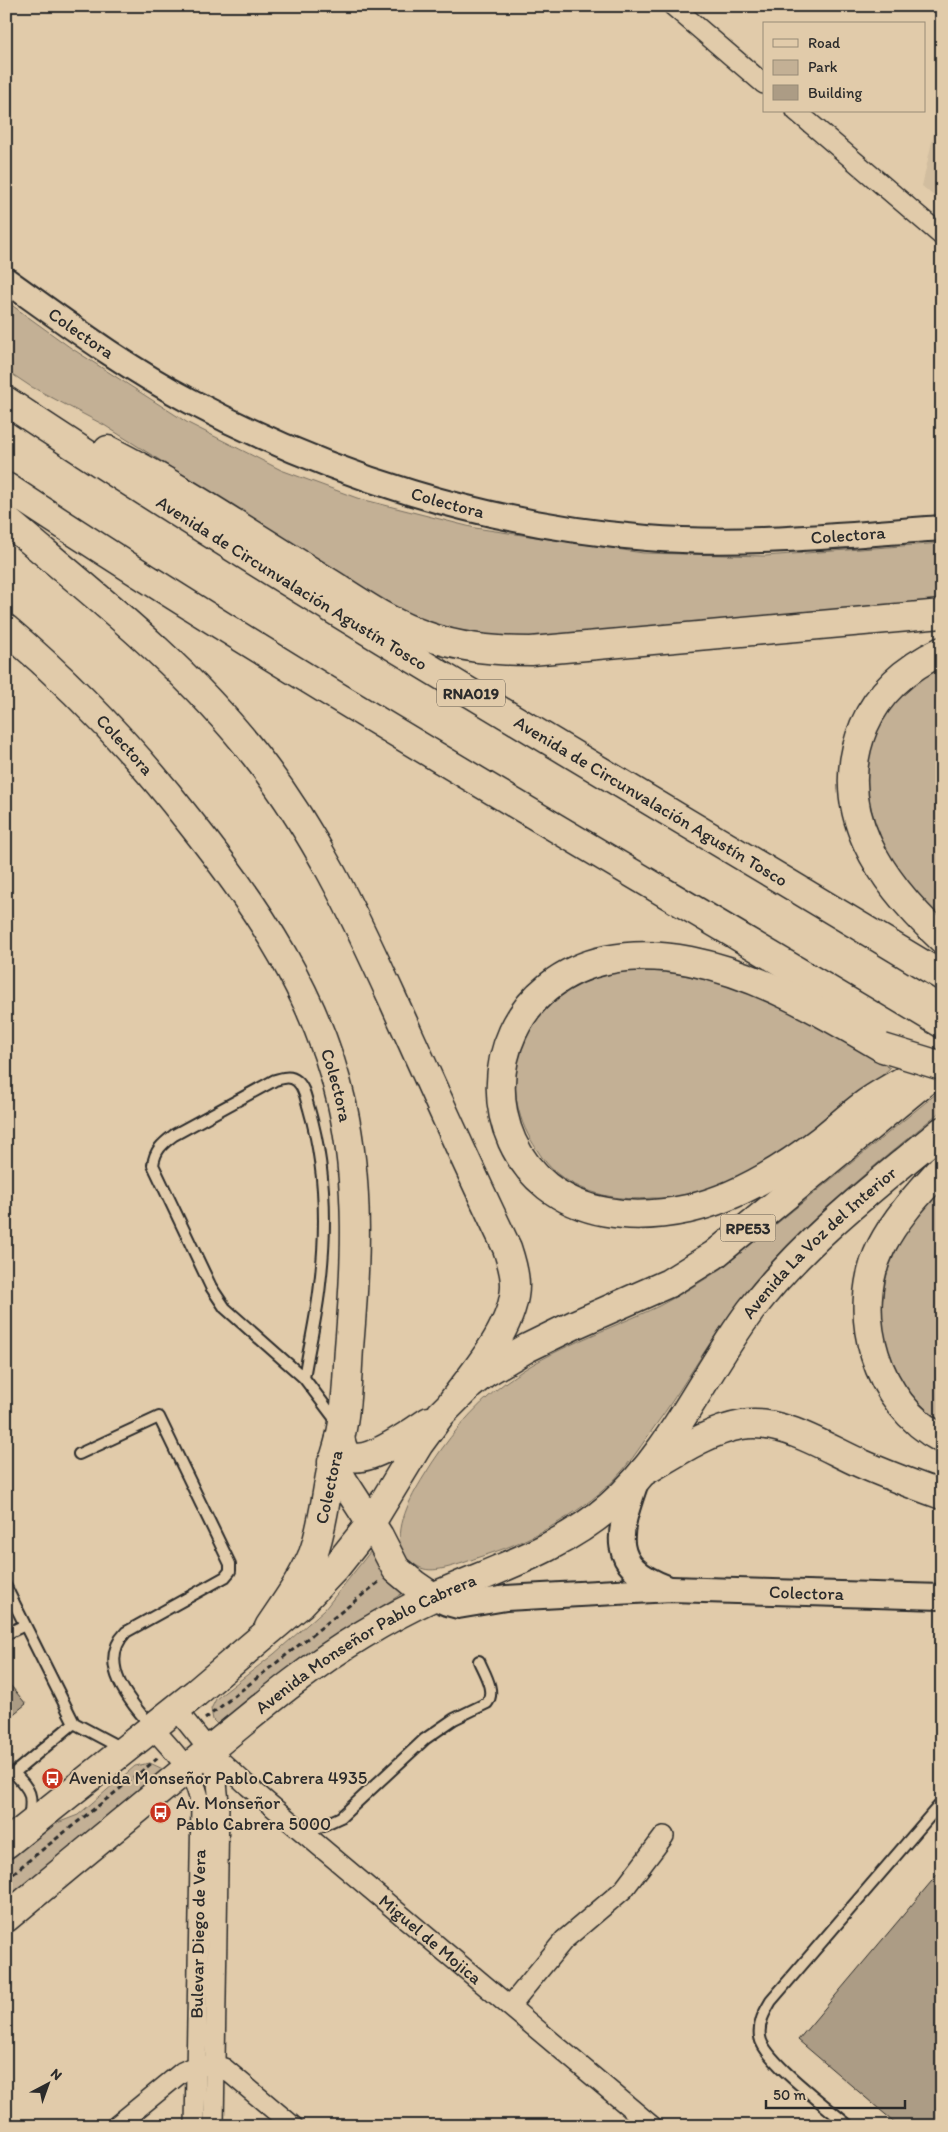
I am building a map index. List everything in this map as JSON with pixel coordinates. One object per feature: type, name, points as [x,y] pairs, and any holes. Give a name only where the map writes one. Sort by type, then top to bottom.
[{"type":"main road","points":[[6,400],[154,473],[382,615],[422,635],[450,644],[499,651],[531,651],[942,614]]},
{"type":"main road","name":"Avenida de Circunvalación Agustín Tosco","points":[[6,400],[130,483],[330,607],[942,976]]},
{"type":"main road","points":[[6,487],[155,583],[892,1040],[942,1067]]},
{"type":"main road","points":[[6,520],[139,635],[201,693],[229,723],[270,774],[304,824],[348,901],[507,1248],[513,1268],[515,1287],[514,1298],[502,1329],[419,1444],[371,1523],[319,1587],[262,1638],[176,1709],[6,1844]]},
{"type":"main road","name":"Colectora","points":[[6,629],[47,664],[116,733],[149,770],[216,854],[278,944],[299,983],[317,1023],[342,1104],[348,1135],[356,1208],[354,1293],[338,1442],[320,1532],[314,1551],[304,1574],[262,1638]]},
{"type":"main road","points":[[942,651],[906,672],[890,686],[878,702],[859,738],[852,778],[853,799],[859,823],[878,865],[901,898],[942,939]]},
{"type":"main road","points":[[669,958],[689,961],[736,974],[892,1040],[942,1059],[867,1103],[801,1155],[751,1186],[729,1196],[690,1209],[648,1215],[627,1215],[587,1207],[549,1188],[532,1173],[520,1155],[507,1130],[500,1099],[500,1081],[504,1056],[513,1032],[527,1010],[545,989],[562,977],[578,969],[610,959],[669,958]]},
{"type":"main road","name":"RPE53","points":[[446,1408],[485,1373],[527,1348],[669,1283],[714,1255],[942,1067]]},
{"type":"main road","name":"Avenida La Voz del Interior","points":[[712,1369],[754,1306],[795,1260],[842,1216],[942,1131]]},
{"type":"main road","points":[[942,1168],[894,1226],[881,1247],[873,1270],[868,1294],[867,1321],[879,1368],[893,1394],[913,1418],[942,1438]]},
{"type":"main road","name":"Avenida Monseñor Pablo Cabrera","points":[[6,1918],[209,1750],[336,1652],[380,1624],[433,1597],[516,1562],[567,1536],[608,1508],[640,1476],[684,1416],[712,1369]]},
{"type":"main road","points":[[338,1442],[349,1455],[366,1456],[390,1446],[446,1408]]},
{"type":"main road","points":[[640,1476],[710,1435],[743,1425],[760,1424],[791,1431],[861,1464],[942,1495]]},
{"type":"main road","points":[[338,1442],[358,1505],[371,1523],[396,1568],[433,1597]]},
{"type":"street","points":[[673,6],[763,83]]},
{"type":"street","points":[[797,112],[942,236]]},
{"type":"street","name":"Colectora","points":[[6,280],[124,361],[188,400],[250,431],[355,474],[411,493],[469,509],[531,522],[648,538],[761,541],[942,528]]},
{"type":"street","points":[[640,1476],[622,1529],[622,1551],[638,1574],[649,1582],[670,1589]]},
{"type":"street","points":[[433,1597],[447,1603],[467,1606],[506,1598],[670,1589]]},
{"type":"street","name":"Colectora","points":[[670,1589],[942,1598]]},
{"type":"street","points":[[176,1709],[209,1750]]},
{"type":"street","name":"Bulevar Diego de Vera","points":[[152,1728],[187,1768],[198,1790],[201,1806],[194,2126]]},
{"type":"street","name":"Bulevar Diego de Vera","points":[[209,1750],[216,1774],[218,1802],[214,2126]]},
{"type":"street","name":"Miguel de Mojica","points":[[209,1750],[304,1834],[652,2126]]},
{"type":"street","points":[[510,2006],[564,1940],[624,1889],[664,1836]]},
{"type":"street","points":[[116,2126],[182,2072],[195,2066],[214,2065],[224,2068],[235,2076],[293,2126]]},
{"type":"lane","points":[[304,1378],[320,1284],[323,1246],[322,1186],[316,1131],[303,1089],[296,1080],[288,1077],[275,1080],[174,1136],[159,1147],[154,1156],[153,1165],[211,1287],[225,1308],[304,1378],[338,1442]]},
{"type":"lane","points":[[79,1454],[160,1417],[230,1564],[230,1571],[224,1577],[126,1632],[118,1640],[113,1654],[117,1676],[129,1700],[152,1728]]},
{"type":"lane","points":[[6,1587],[74,1723],[125,1750]]},
{"type":"lane","points":[[6,1634],[25,1625]]},
{"type":"lane","points":[[304,1834],[341,1816],[425,1738],[487,1703],[491,1698],[491,1690],[479,1661]]},
{"type":"lane","points":[[28,1825],[32,1802],[29,1789],[14,1773],[74,1723]]},
{"type":"lane","points":[[849,2126],[765,2051],[760,2038],[761,2017],[771,2002],[942,1802]]},
{"type":"shaded area","points":[[942,97],[942,203],[922,186]]},
{"type":"green space","points":[[6,301],[71,348],[188,423],[281,470],[357,498],[475,528],[643,553],[765,556],[942,543],[942,605],[535,642],[473,635],[438,626],[402,613],[104,425],[30,386],[6,370]]},
{"type":"green space","points":[[942,666],[942,921],[898,869],[882,839],[872,810],[867,782],[869,756],[877,730],[892,707],[913,685]]},
{"type":"green space","points":[[659,971],[695,977],[730,986],[782,1005],[890,1068],[846,1106],[795,1144],[768,1161],[713,1187],[674,1198],[640,1199],[615,1197],[592,1192],[559,1175],[547,1163],[531,1140],[520,1116],[516,1093],[516,1069],[522,1047],[533,1026],[547,1008],[566,993],[607,974]]},
{"type":"green space","points":[[942,1089],[942,1110],[828,1206],[765,1269],[719,1329],[665,1413],[633,1458],[599,1494],[567,1517],[533,1536],[460,1564],[437,1570],[424,1569],[415,1565],[402,1554],[400,1534],[402,1524],[418,1485],[450,1438],[494,1392],[542,1359],[659,1306],[721,1269]]},
{"type":"green space","points":[[942,1189],[942,1421],[922,1405],[905,1386],[894,1365],[886,1342],[882,1318],[883,1294],[889,1269],[898,1246],[912,1223]]},
{"type":"green space","points":[[374,1547],[406,1591],[321,1645],[217,1724],[213,1720],[211,1709],[216,1699],[274,1654],[325,1609]]},
{"type":"green space","points":[[150,1763],[165,1770],[6,1901],[6,1863],[52,1825],[78,1815],[135,1766]]},
{"type":"building","points":[[6,1680],[26,1704],[6,1720]]},
{"type":"building","points":[[942,1869],[942,2126],[899,2126],[798,2040]]},
{"type":"place","name":"Avenida Monseñor Pablo Cabrera 4935","points":[[53,1778]]},
{"type":"place","name":"Av. Monseñor Pablo Cabrera 5000","points":[[160,1813]]}]
